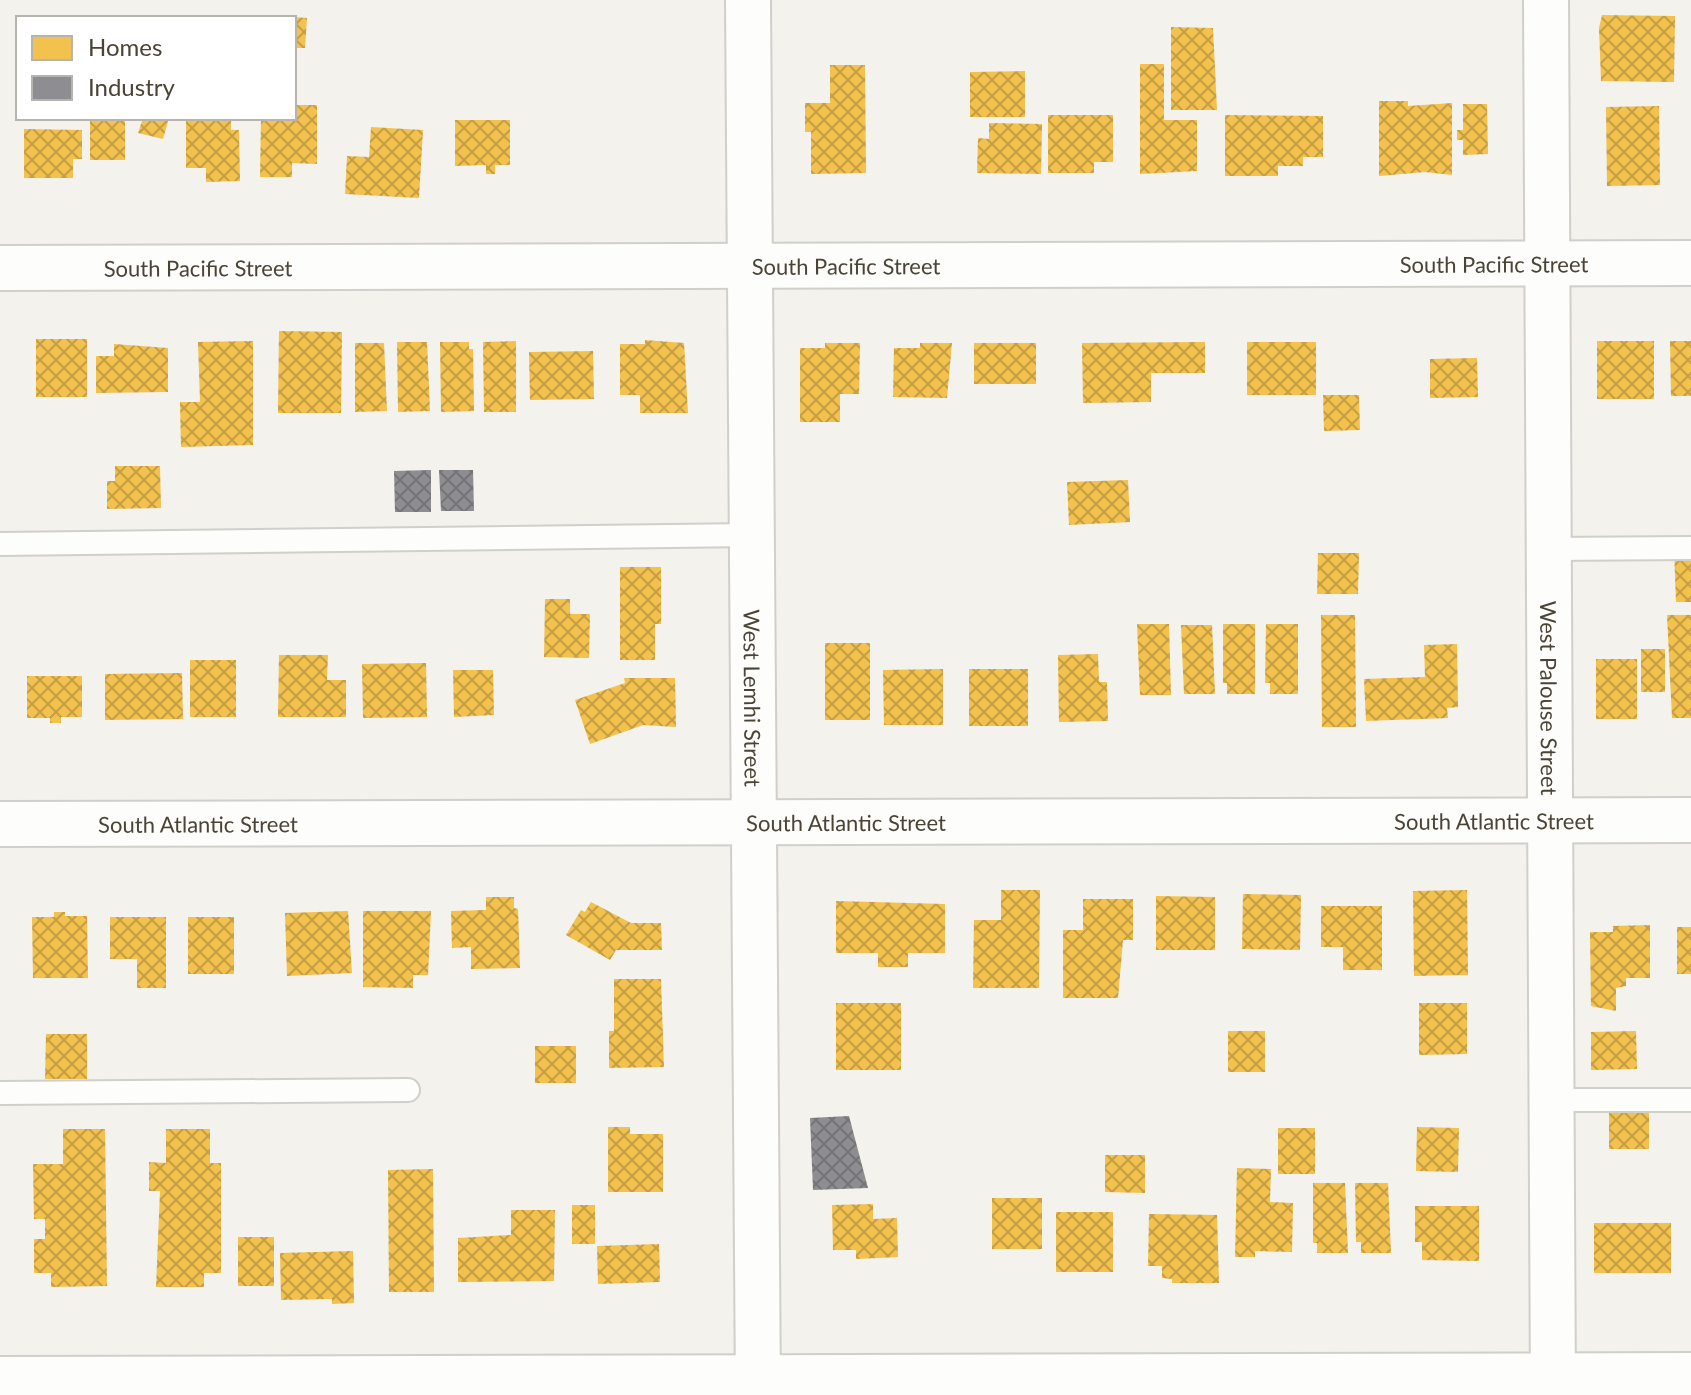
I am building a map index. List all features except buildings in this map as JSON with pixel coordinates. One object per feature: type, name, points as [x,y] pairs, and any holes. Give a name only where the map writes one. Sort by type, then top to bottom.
[{"type":"street","name":"West Lemhi Street","points":[[748,0],[758,1386]]},
{"type":"street","name":"West Palouse Street","points":[[1546,0],[1553,1385]]},
{"type":"street","name":"South Pacific Street","points":[[0,268],[1691,263]]},
{"type":"street","name":"South Atlantic Street","points":[[0,824],[1691,820]]},
{"type":"street","points":[[0,1379],[758,1386],[1553,1385],[1691,1375]]},
{"type":"lane","points":[[0,544],[751,535]]},
{"type":"lane","points":[[1549,549],[1691,548]]},
{"type":"lane","points":[[0,1093],[408,1090]]},
{"type":"lane","points":[[1551,1100],[1691,1100]]}]
